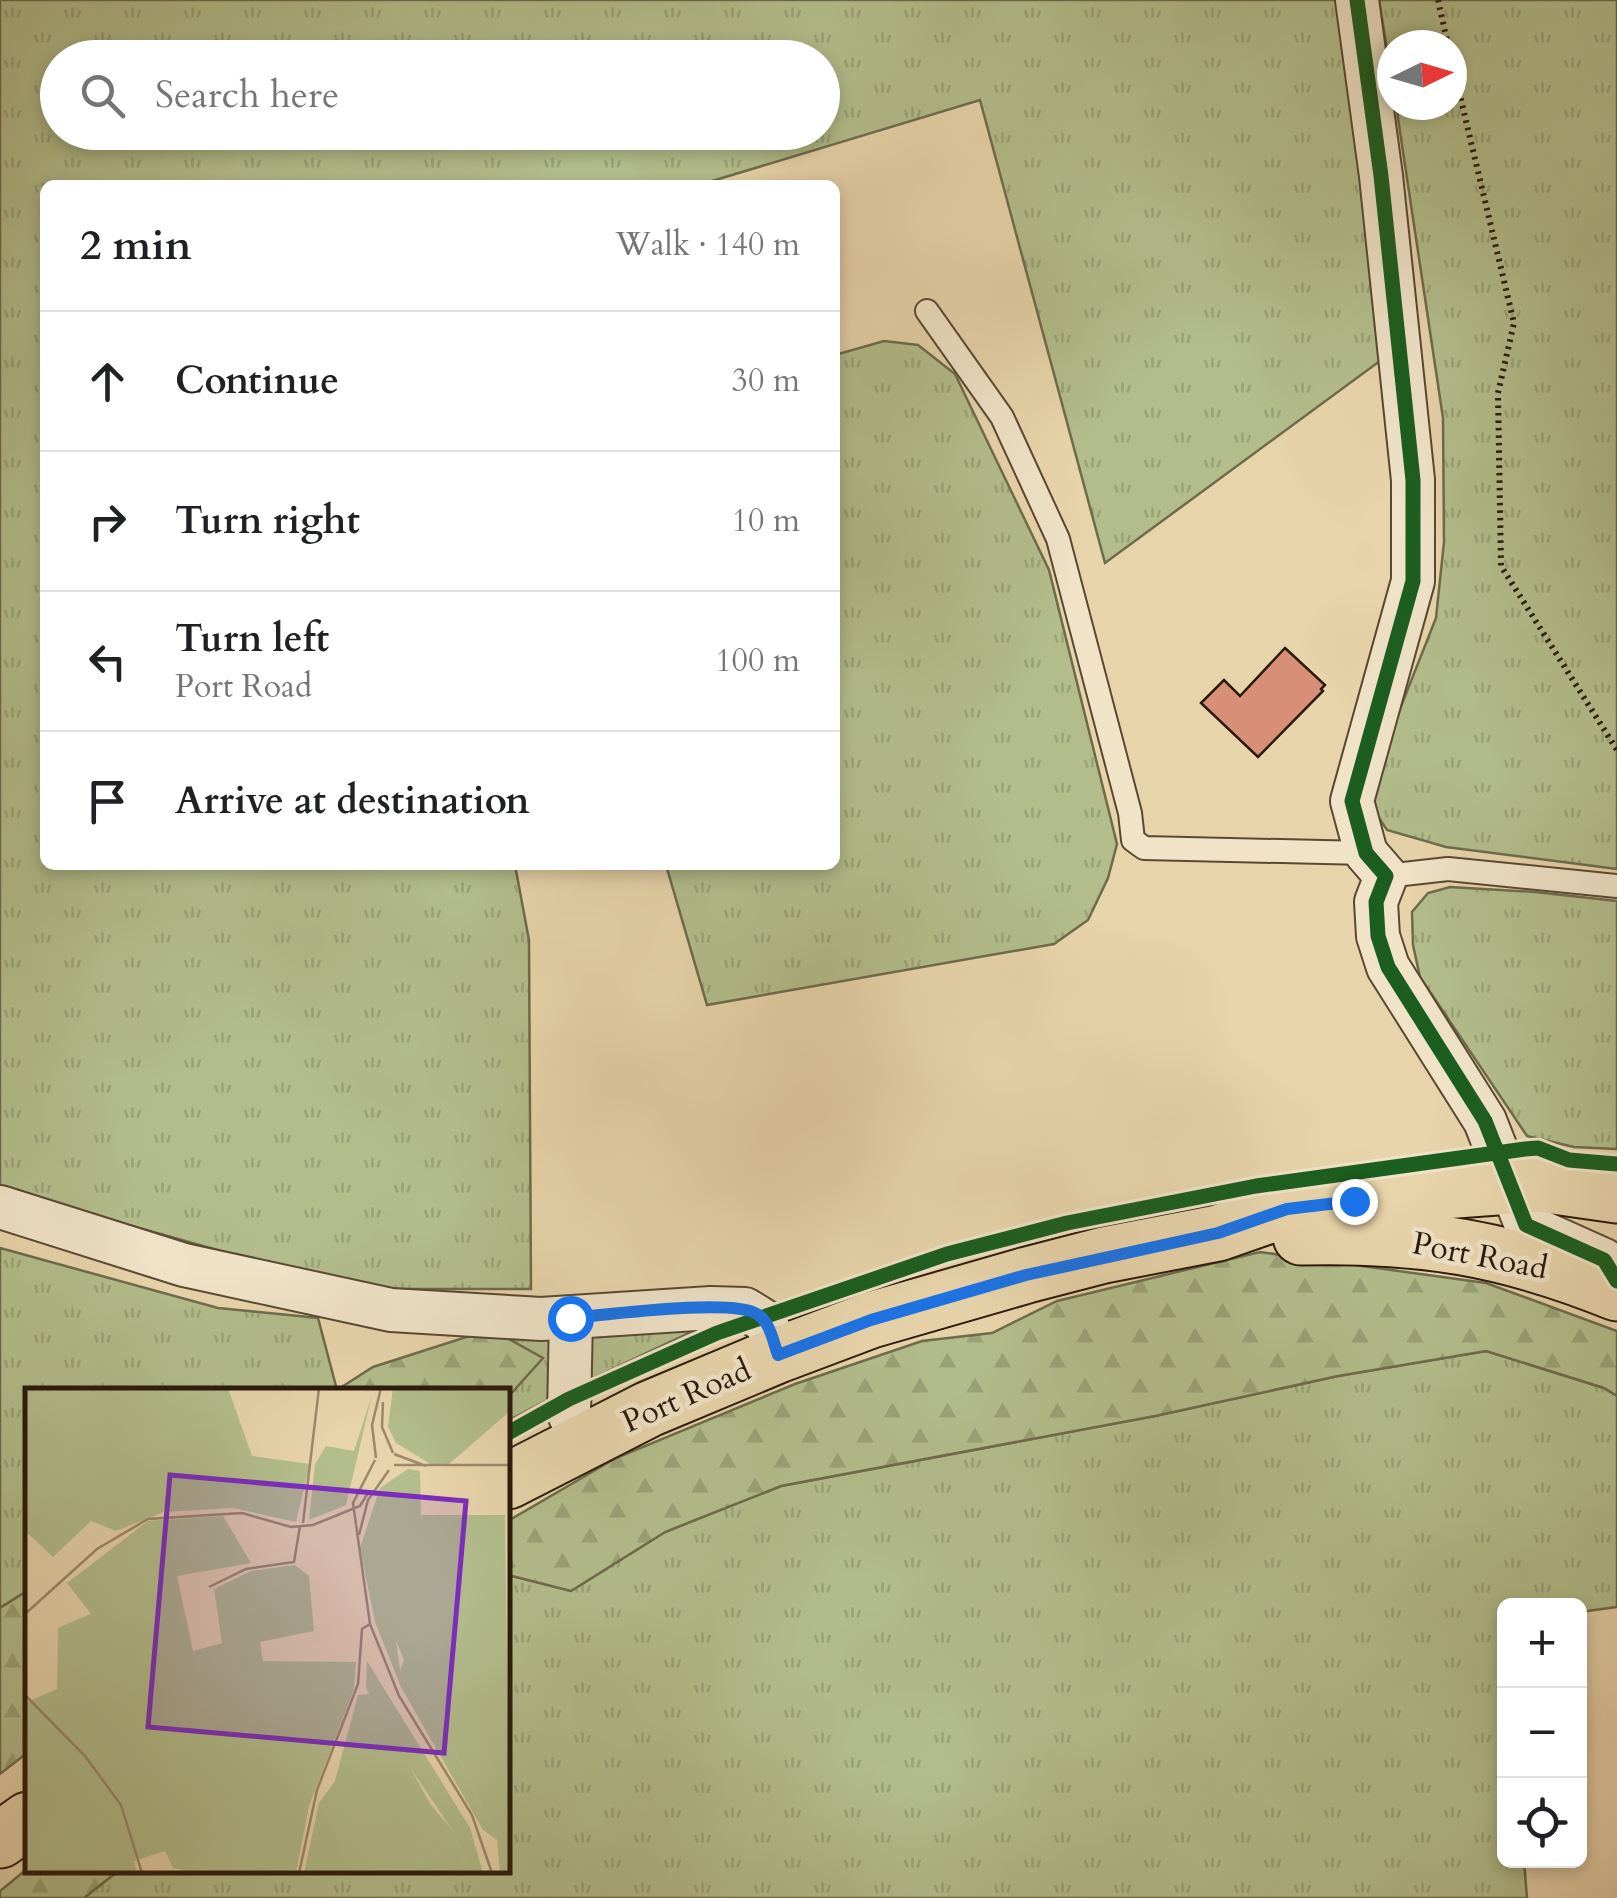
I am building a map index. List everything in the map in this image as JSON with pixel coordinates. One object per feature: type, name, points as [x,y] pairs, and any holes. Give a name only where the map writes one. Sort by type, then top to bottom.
[{"type":"main road","name":"Port Road","points":[[510,1480],[581,1442],[778,1355],[871,1320],[1104,1256],[1218,1233],[1287,1209],[1428,1192],[1540,1184],[1617,1196]]},
{"type":"main road","name":"Port Road","points":[[1218,1233],[1358,1236],[1474,1248],[1517,1256],[1617,1293]]},
{"type":"main road","points":[[0,1840],[25,1822]]},
{"type":"street","points":[[1357,0],[1381,176],[1414,480],[1413,581],[1352,800],[1376,864],[1378,936],[1388,968],[1485,1121],[1526,1224],[1604,1260],[1617,1281]]},
{"type":"street","points":[[0,1208],[184,1265],[390,1310],[570,1318],[745,1309],[766,1322],[778,1355]]},
{"type":"street","points":[[570,1318],[569,1414],[581,1442]]},
{"type":"lane","points":[[927,310],[1002,416],[1058,539],[1130,812],[1133,840],[1144,848],[1448,869],[1617,886]]},
{"type":"path","points":[[1438,0],[1445,30]]},
{"type":"path","points":[[1466,120],[1514,323],[1498,394],[1500,566],[1617,750]]},
{"type":"green space","points":[[0,0],[1340,0],[1384,358],[1105,563],[980,100],[840,142],[840,40],[40,40],[40,150],[815,150],[716,180],[40,180],[40,870],[516,870],[529,940],[531,1289],[357,1289],[0,1189]]},
{"type":"green space","points":[[1379,0],[1617,0],[1617,869],[1446,847],[1387,830],[1369,803],[1396,719],[1436,618],[1444,542],[1443,418],[1398,120],[1467,120],[1467,30],[1384,30]]},
{"type":"green space","points":[[884,341],[918,345],[955,374],[1049,570],[1117,844],[1108,878],[1088,920],[1054,944],[707,1005],[667,870],[840,870],[840,354]]},
{"type":"green space","points":[[1450,887],[1617,901],[1617,1149],[1574,1147],[1527,1136],[1420,977],[1413,945],[1412,912],[1428,893]]},
{"type":"green space","points":[[0,1248],[218,1308],[318,1318],[336,1388],[25,1388],[25,1592],[0,1608]]},
{"type":"green space","points":[[1260,1252],[1486,1283],[1617,1331],[1617,1396],[1604,1388],[1486,1351],[1338,1376],[1155,1416],[781,1486],[665,1532],[571,1591],[510,1576],[510,1520],[616,1458],[795,1384],[922,1341],[992,1333],[1057,1301]]},
{"type":"green space","points":[[700,1328],[583,1383],[586,1345],[593,1336]]},
{"type":"green space","points":[[491,1329],[546,1333],[555,1347],[553,1397],[510,1420],[510,1395],[542,1358]]},
{"type":"green space","points":[[491,1329],[543,1358],[510,1395],[510,1388],[340,1388],[373,1367]]},
{"type":"green space","points":[[1486,1351],[1604,1388],[1617,1396],[1617,1607],[1587,1611],[1587,1598],[1497,1598],[1497,1868],[1525,1868],[1527,1898],[84,1898],[115,1873],[510,1873],[510,1576],[571,1591],[665,1532],[781,1486],[1155,1416],[1338,1376]]},
{"type":"green space","points":[[25,1592],[25,1755],[0,1774],[0,1608]]},
{"type":"green space","points":[[25,1871],[115,1873],[84,1898],[0,1898],[0,1891]]},
{"type":"building","points":[[1285,648],[1325,685],[1258,757],[1201,703],[1224,680],[1240,696]]},
{"type":"cycle path","points":[[1357,0],[1381,176],[1413,480],[1413,581],[1352,801],[1366,853],[1386,876],[1376,902],[1378,936],[1388,967],[1485,1121],[1526,1225],[1604,1260],[1617,1281]]},
{"type":"cycle path","points":[[510,1432],[569,1399],[717,1333],[947,1254],[1067,1223],[1256,1186],[1525,1149],[1538,1148],[1569,1160],[1617,1164]]},
{"type":"route","points":[[570,1318],[745,1309],[766,1322],[778,1355],[871,1320],[1026,1275],[1218,1233],[1287,1209],[1354,1201]]}]
